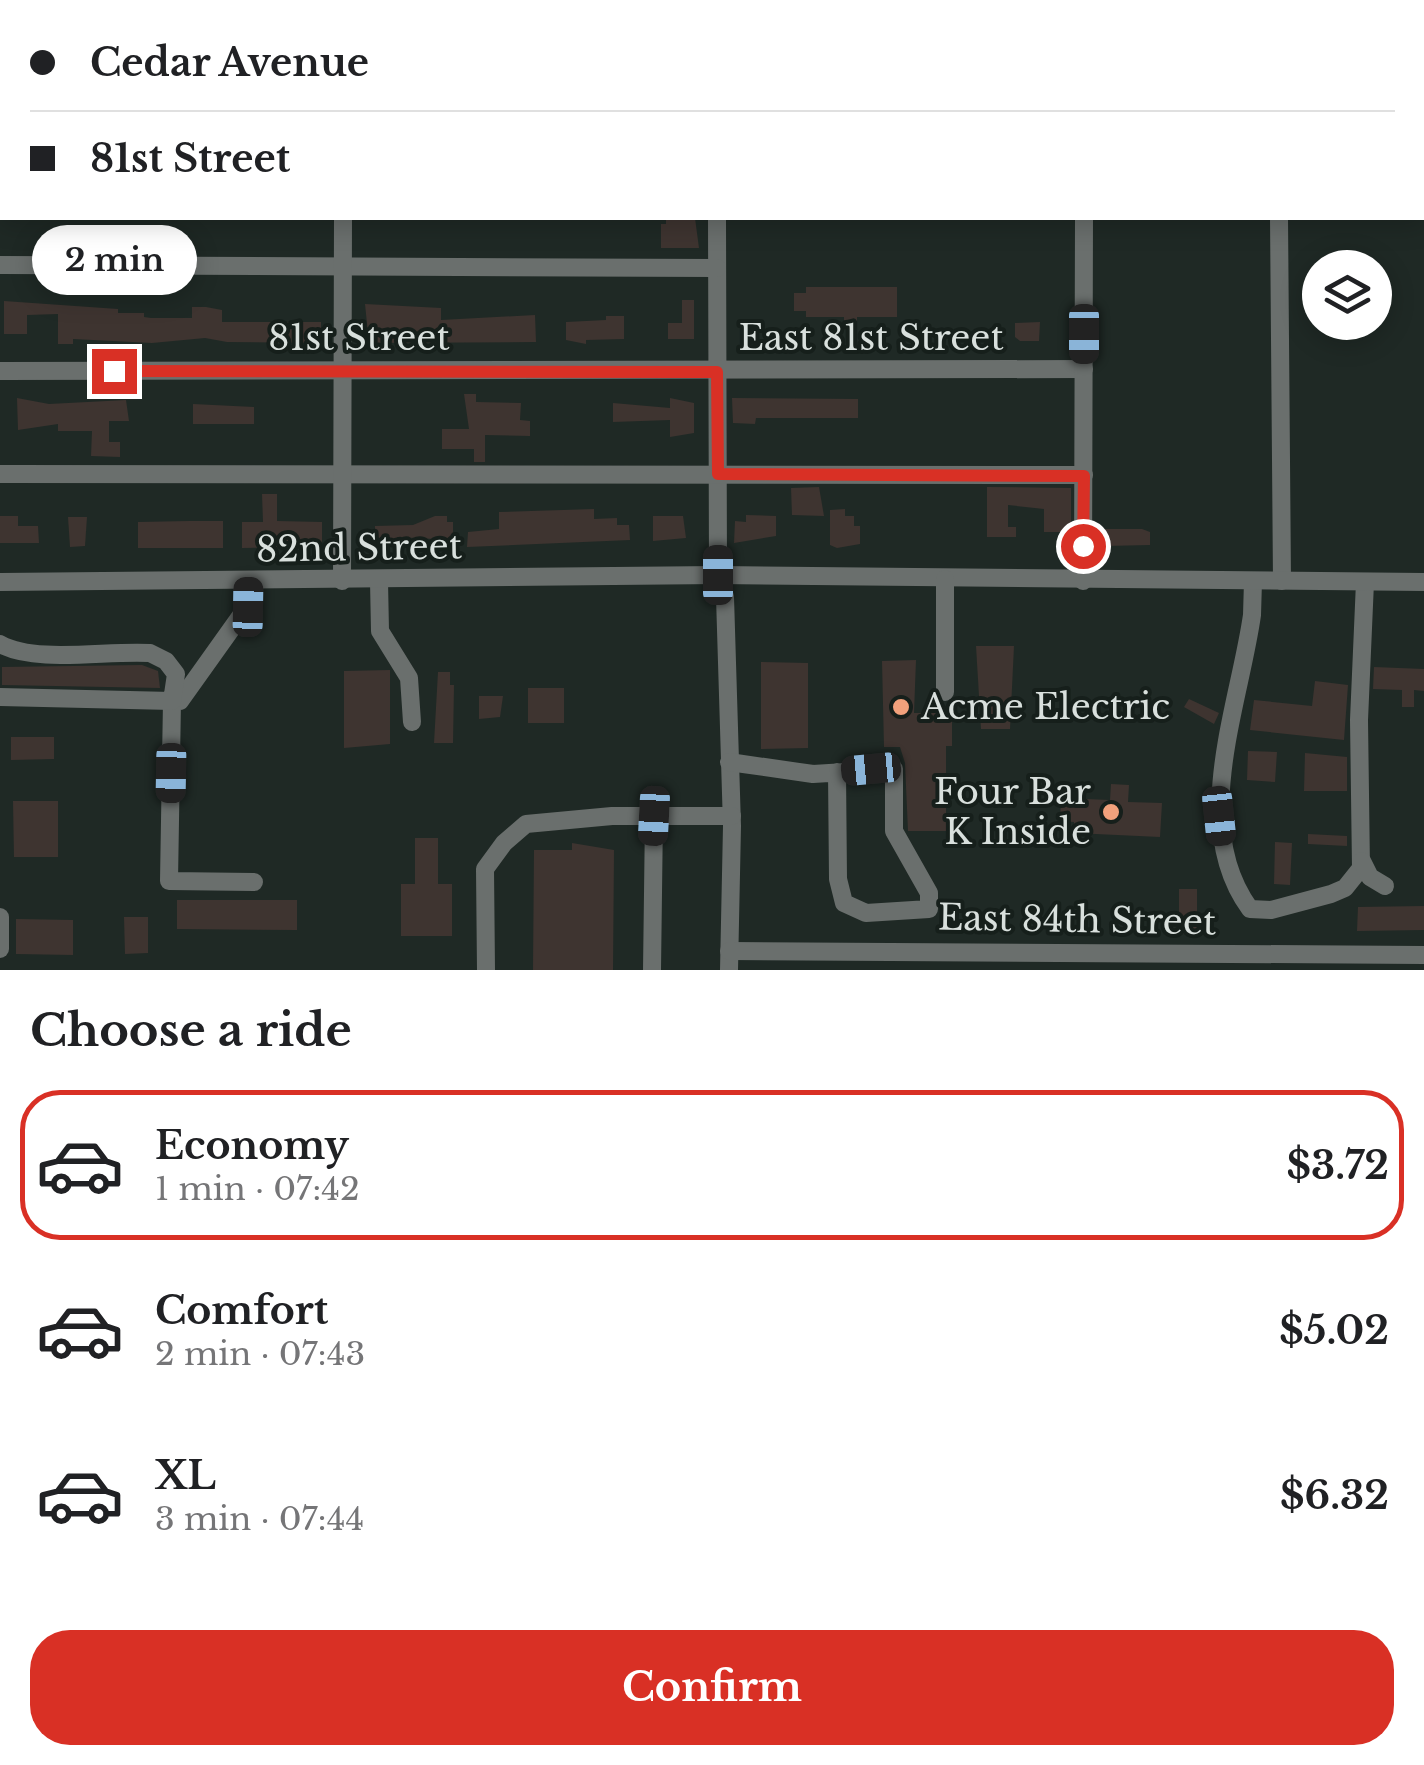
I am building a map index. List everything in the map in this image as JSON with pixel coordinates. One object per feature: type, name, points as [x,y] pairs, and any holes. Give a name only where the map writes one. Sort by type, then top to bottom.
[{"type":"street","points":[[342,581],[343,220]]},
{"type":"street","points":[[717,220],[718,575],[724,596],[732,816],[729,961]]},
{"type":"street","points":[[1083,581],[1084,220]]},
{"type":"street","points":[[1278,220],[1282,581]]},
{"type":"street","points":[[0,265],[717,268]]},
{"type":"street","name":"East 81st Street","points":[[717,372],[1084,368]]},
{"type":"street","name":"81st Street","points":[[0,372],[717,372]]},
{"type":"street","points":[[0,474],[1084,476]]},
{"type":"street","name":"82nd Street","points":[[0,582],[718,575],[1424,582]]},
{"type":"street","points":[[945,579],[945,692]]},
{"type":"street","points":[[0,697],[180,702],[248,607],[248,581]]},
{"type":"street","points":[[379,581],[380,631],[409,678],[412,722]]},
{"type":"street","points":[[1253,581],[1248,642],[1219,816],[1237,892],[1250,909],[1270,910],[1345,888],[1356,877],[1362,861],[1359,720],[1365,582]]},
{"type":"street","points":[[0,644],[14,651],[38,654],[150,653],[166,661],[176,674],[172,700],[170,882],[254,882]]},
{"type":"street","points":[[730,762],[813,774],[837,772],[894,769],[894,831],[929,893],[929,909],[866,913],[844,903],[838,879],[837,772]]},
{"type":"street","points":[[486,970],[485,869],[504,842],[526,824],[654,816],[732,816]]},
{"type":"street","points":[[652,970],[654,816]]},
{"type":"street","points":[[1362,861],[1370,877],[1386,886]]},
{"type":"street","points":[[0,917],[0,949]]},
{"type":"street","name":"East 84th Street","points":[[729,961],[1256,963],[1424,955]]},
{"type":"building","points":[[666,220],[695,220],[699,248],[661,248],[661,224],[666,224]]},
{"type":"building","points":[[806,287],[897,287],[897,317],[857,317],[857,329],[844,329],[844,317],[806,317],[806,311],[794,311],[794,293],[806,293]]},
{"type":"building","points":[[682,300],[694,300],[694,339],[668,339],[668,323],[682,323]]},
{"type":"building","points":[[4,301],[118,309],[118,313],[144,313],[144,317],[151,318],[192,318],[192,307],[206,307],[222,310],[222,322],[321,322],[321,343],[227,342],[205,338],[152,343],[73,339],[73,344],[58,344],[58,314],[27,315],[27,334],[4,334]]},
{"type":"building","points":[[365,304],[441,308],[441,320],[535,315],[536,342],[369,343]]},
{"type":"building","points":[[606,316],[624,316],[624,339],[586,340],[586,344],[566,340],[566,322],[606,320]]},
{"type":"building","points":[[1040,322],[1039,341],[1020,341],[1015,337],[1015,323]]},
{"type":"building","points":[[464,394],[476,394],[476,402],[521,403],[520,420],[530,421],[530,436],[485,435],[485,462],[474,462],[474,449],[442,449],[442,429],[469,429]]},
{"type":"building","points":[[17,398],[49,404],[126,400],[129,421],[109,421],[109,442],[120,442],[120,457],[91,456],[92,431],[58,431],[58,424],[18,430]]},
{"type":"building","points":[[670,398],[694,403],[694,433],[670,437],[670,420],[613,422],[613,403],[670,408]]},
{"type":"building","points":[[732,398],[858,399],[858,418],[756,418],[755,424],[733,423]]},
{"type":"building","points":[[193,404],[254,407],[254,424],[193,424]]},
{"type":"building","points":[[819,487],[824,516],[792,515],[791,488]]},
{"type":"building","points":[[987,487],[1071,488],[1071,532],[1044,532],[1044,509],[1008,505],[1008,527],[1016,527],[1016,537],[987,537]]},
{"type":"building","points":[[262,494],[277,494],[277,521],[322,522],[322,547],[242,548],[242,522],[263,522]]},
{"type":"building","points":[[594,509],[594,519],[617,518],[617,525],[629,525],[630,540],[467,547],[468,532],[499,529],[499,512]]},
{"type":"building","points":[[845,509],[845,516],[854,516],[854,526],[860,526],[860,544],[837,548],[830,545],[830,510]]},
{"type":"building","points":[[746,515],[776,516],[776,536],[734,543],[735,521],[746,522]]},
{"type":"building","points":[[0,516],[18,516],[18,526],[38,526],[39,543],[0,543]]},
{"type":"building","points":[[435,516],[447,516],[447,522],[453,522],[453,540],[397,537],[397,541],[375,541],[375,526],[413,525]]},
{"type":"building","points":[[653,516],[683,516],[686,538],[653,541]]},
{"type":"building","points":[[68,517],[87,517],[85,546],[70,547]]},
{"type":"building","points":[[223,521],[223,548],[138,548],[138,522]]},
{"type":"building","points":[[1105,529],[1142,529],[1150,532],[1150,545],[1105,546]]},
{"type":"building","points":[[976,646],[1014,646],[1010,729],[981,729]]},
{"type":"building","points":[[916,660],[914,713],[952,713],[952,746],[946,746],[946,831],[908,831],[905,763],[900,747],[884,747],[882,661]]},
{"type":"building","points":[[761,662],[808,663],[808,748],[761,749]]},
{"type":"building","points":[[142,665],[158,671],[160,688],[2,685],[2,667]]},
{"type":"building","points":[[1374,667],[1424,669],[1424,691],[1414,690],[1414,707],[1402,707],[1402,690],[1373,689]]},
{"type":"building","points":[[390,670],[390,744],[344,748],[344,671]]},
{"type":"building","points":[[438,672],[450,672],[450,685],[454,685],[453,743],[434,743]]},
{"type":"building","points":[[1315,681],[1348,685],[1344,740],[1250,730],[1254,700],[1312,706]]},
{"type":"building","points":[[528,688],[564,688],[564,723],[528,723]]},
{"type":"building","points":[[479,696],[503,696],[500,717],[479,719]]},
{"type":"building","points":[[1189,699],[1219,713],[1214,724],[1184,707]]},
{"type":"building","points":[[11,737],[54,737],[54,759],[11,760]]},
{"type":"building","points":[[1248,751],[1277,752],[1275,782],[1247,780]]},
{"type":"building","points":[[1305,753],[1347,757],[1347,791],[1304,791]]},
{"type":"building","name":"Four Bar K Inside","points":[[1111,784],[1129,785],[1128,802],[1162,803],[1160,837],[1074,833],[1074,822],[1060,821],[1061,798],[1110,800]]},
{"type":"building","points":[[13,801],[58,801],[58,857],[14,857]]},
{"type":"building","points":[[1308,834],[1347,836],[1347,846],[1308,844]]},
{"type":"building","points":[[415,838],[438,838],[438,884],[452,884],[452,936],[401,936],[401,884],[415,884]]},
{"type":"building","points":[[1275,842],[1292,843],[1290,885],[1274,884]]},
{"type":"building","points":[[572,843],[614,850],[613,970],[533,970],[534,850],[572,850]]},
{"type":"building","points":[[1179,889],[1197,889],[1197,934],[1179,934]]},
{"type":"building","points":[[177,900],[297,900],[297,930],[177,929]]},
{"type":"building","points":[[1424,906],[1424,930],[1357,931],[1358,907]]},
{"type":"building","points":[[124,917],[148,917],[148,953],[125,954]]},
{"type":"building","points":[[16,919],[73,920],[73,955],[16,954]]},
{"type":"place","name":"Acme Electric","points":[[901,707]]},
{"type":"place","name":"Four Bar K Inside","points":[[1111,812]]},
{"type":"route","points":[[114,371],[717,372],[718,474],[1084,476],[1083,546]]}]
